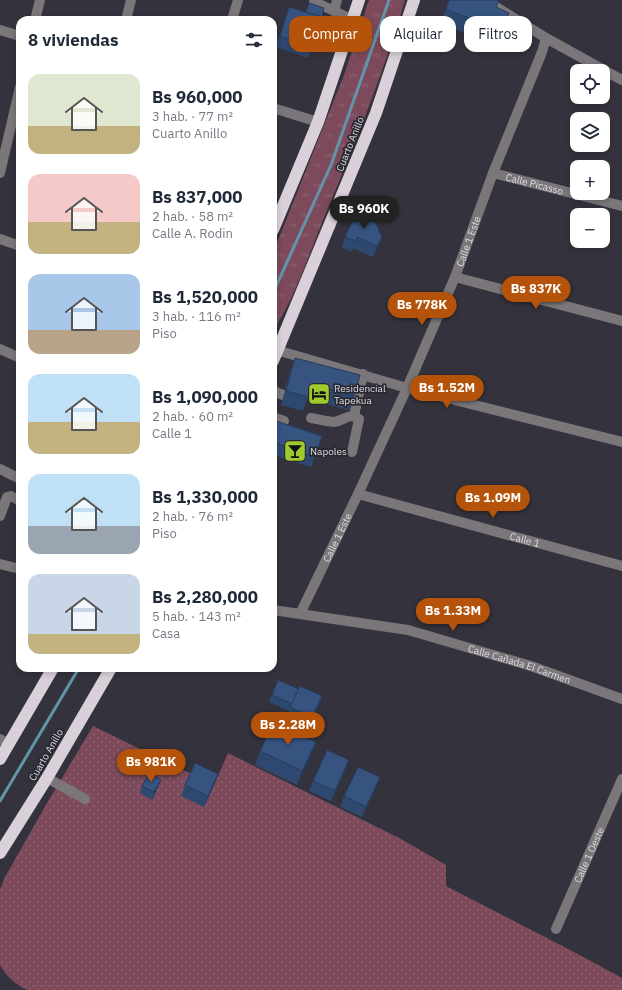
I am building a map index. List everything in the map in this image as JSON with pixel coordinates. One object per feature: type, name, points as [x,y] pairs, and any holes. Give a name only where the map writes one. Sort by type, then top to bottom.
[{"type":"highway","points":[[354,16],[359,0]]},
{"type":"highway","name":"Cuarto Anillo","points":[[277,347],[376,113],[414,0]]},
{"type":"highway","points":[[277,220],[318,122],[342,52]]},
{"type":"highway","points":[[0,759],[4,742],[50,672]]},
{"type":"highway","name":"Cuarto Anillo","points":[[0,853],[47,778],[109,672]]},
{"type":"street","points":[[36,16],[40,0]]},
{"type":"street","points":[[127,16],[131,0]]},
{"type":"street","points":[[233,16],[238,0]]},
{"type":"street","points":[[314,0],[315,2],[345,16]]},
{"type":"street","points":[[334,11],[337,0]]},
{"type":"street","points":[[485,0],[546,38],[622,80]]},
{"type":"street","points":[[0,30],[16,35]]},
{"type":"street","name":"Calle 1 Este","points":[[300,614],[407,388],[455,277],[493,173],[542,52],[546,38]]},
{"type":"street","points":[[0,173],[16,104]]},
{"type":"street","points":[[277,109],[318,122]]},
{"type":"street","name":"Calle Picasso","points":[[493,173],[622,206]]},
{"type":"street","points":[[0,239],[16,245]]},
{"type":"street","points":[[455,277],[622,321]]},
{"type":"street","points":[[0,349],[16,356]]},
{"type":"street","points":[[277,349],[407,388],[622,442]]},
{"type":"street","points":[[354,416],[363,374]]},
{"type":"street","points":[[311,418],[334,422],[344,417],[354,416],[360,420],[352,452]]},
{"type":"street","points":[[277,418],[284,421]]},
{"type":"street","points":[[0,469],[16,477]]},
{"type":"street","name":"Calle 1","points":[[358,494],[622,566]]},
{"type":"street","points":[[0,516],[7,497],[10,496],[16,499]]},
{"type":"street","points":[[0,564],[16,568]]},
{"type":"street","name":"Calle Cañada El Carmen","points":[[277,611],[408,630],[531,666],[622,699]]},
{"type":"street","points":[[47,778],[85,799]]},
{"type":"street","name":"Calle 1 Oeste","points":[[556,930],[622,780]]},
{"type":"green space","points":[[369,0],[405,0],[400,16],[380,16],[380,52],[388,52],[387,56],[356,139],[301,277],[277,324],[277,243],[344,75],[352,52],[372,52],[372,16],[364,16]]},
{"type":"green space","points":[[93,726],[214,785],[228,753],[401,839],[446,865],[446,886],[622,978],[622,990],[27,990],[12,980],[0,965],[0,890],[4,879],[43,810]]},
{"type":"building","points":[[449,0],[499,0],[496,7],[509,13],[508,16],[464,16],[446,9]]},
{"type":"building","points":[[309,3],[324,8],[322,16],[306,12]]},
{"type":"building","points":[[289,7],[319,16],[289,16],[289,39],[280,36]]},
{"type":"building","points":[[356,213],[374,219],[382,237],[377,246],[357,237],[356,241],[345,237]]},
{"type":"building","points":[[295,358],[360,375],[354,396],[311,384],[308,397],[286,391]]},
{"type":"building","points":[[277,421],[322,436],[315,457],[277,443]]},
{"type":"building","points":[[278,680],[299,689],[292,704],[272,695]]},
{"type":"building","points":[[300,686],[322,696],[312,717],[290,707]]},
{"type":"building","points":[[274,722],[316,742],[302,771],[260,751]]},
{"type":"building","points":[[327,750],[349,760],[335,791],[313,781]]},
{"type":"building","points":[[195,763],[218,774],[208,796],[185,785]]},
{"type":"building","points":[[358,767],[380,777],[366,807],[344,796]]},
{"type":"building","points":[[149,773],[161,780],[154,792],[142,786]]},
{"type":"waterway","points":[[277,284],[331,165],[389,0]]},
{"type":"waterway","points":[[0,801],[77,672]]},
{"type":"place","name":"Residencial Tapekua","points":[[319,394]]},
{"type":"place","name":"Napoles","points":[[295,451]]}]
